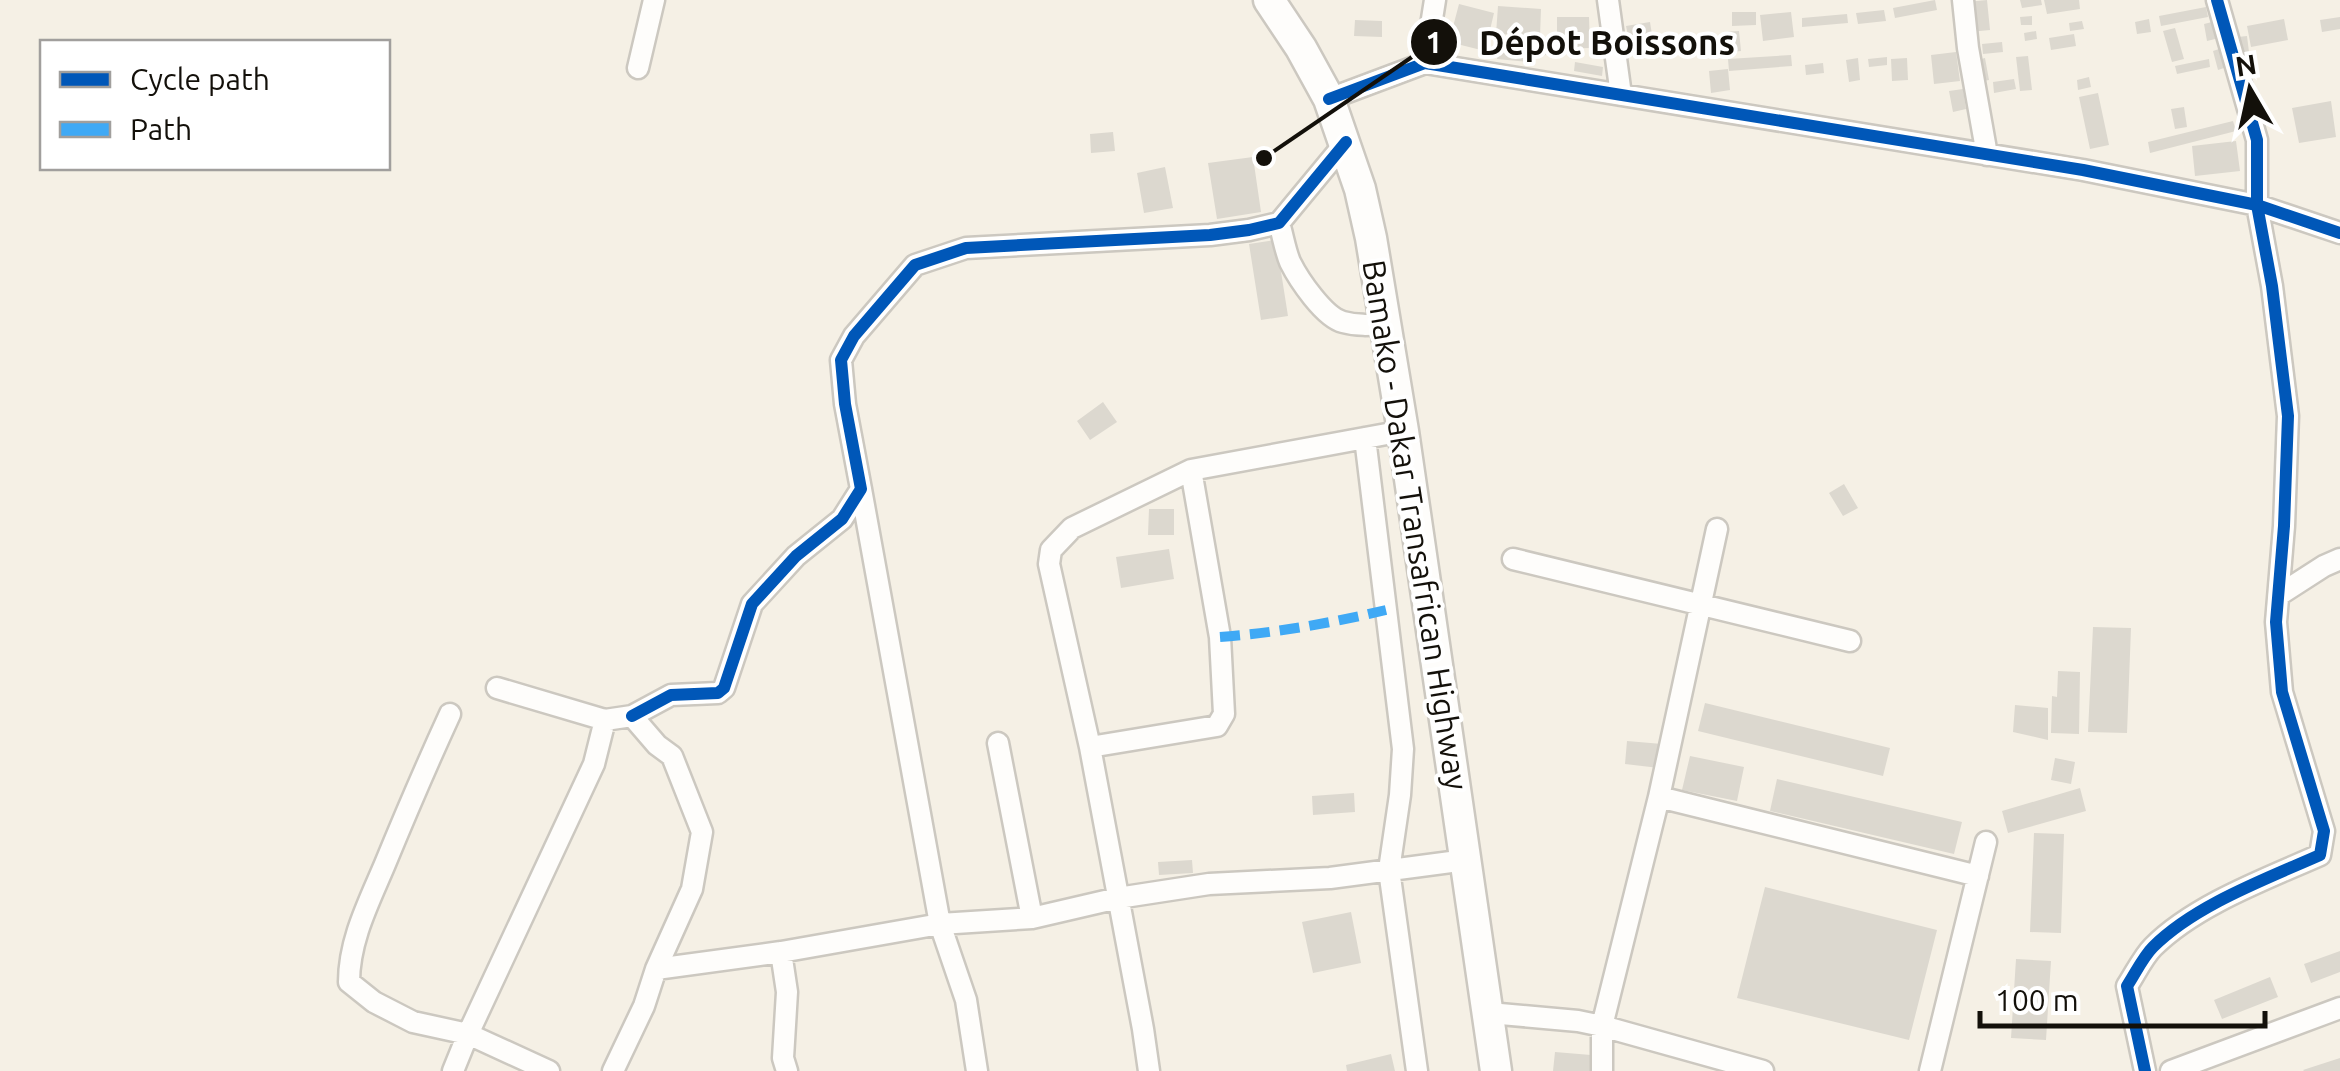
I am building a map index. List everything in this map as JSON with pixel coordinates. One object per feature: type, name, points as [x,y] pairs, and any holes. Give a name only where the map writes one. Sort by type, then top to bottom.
[{"type":"highway","name":"Bamako - Dakar Transafrican Highway","points":[[1269,0],[1329,99],[1346,142],[1371,238],[1403,431],[1496,1071]]},
{"type":"street","points":[[638,68],[654,0]]},
{"type":"street","points":[[1424,63],[1435,0]]},
{"type":"street","points":[[1608,0],[1621,95]]},
{"type":"street","points":[[1963,0],[1987,155]]},
{"type":"street","points":[[2145,1071],[2127,986],[2152,948],[2198,913],[2320,855],[2324,831],[2282,692],[2276,622],[2288,416],[2272,286],[2257,205],[2257,140],[2217,0]]},
{"type":"street","points":[[1329,99],[1424,63],[2083,170],[2257,205],[2340,232]]},
{"type":"street","points":[[977,1071],[966,1000],[940,924],[845,404],[841,360],[854,336],[915,265],[966,248],[1210,235],[1279,223],[1346,142]]},
{"type":"street","points":[[1279,223],[1290,262],[1326,311],[1338,321],[1359,326],[1384,324]]},
{"type":"street","points":[[1149,1071],[1090,748],[1049,564],[1051,550],[1072,528],[1191,470],[1403,431]]},
{"type":"street","points":[[1365,438],[1403,749],[1389,870],[1417,1071]]},
{"type":"street","points":[[1090,748],[1218,726],[1224,714],[1220,637],[1191,470]]},
{"type":"street","points":[[498,688],[604,720],[632,716],[670,695],[718,692],[724,688],[752,604],[796,556],[842,519],[861,489]]},
{"type":"street","points":[[1602,1071],[1602,1026],[1659,797],[1717,528]]},
{"type":"street","points":[[1514,559],[1850,641]]},
{"type":"street","points":[[2278,595],[2340,560]]},
{"type":"street","points":[[450,714],[356,934],[349,961],[349,982],[374,1002],[413,1022],[468,1034],[549,1071]]},
{"type":"street","points":[[613,1071],[692,888],[702,832],[672,756],[632,716]]},
{"type":"street","points":[[453,1071],[594,764],[604,720]]},
{"type":"street","points":[[998,743],[1032,918]]},
{"type":"street","points":[[1659,797],[1978,876]]},
{"type":"street","points":[[1930,1071],[1986,842]]},
{"type":"street","points":[[656,968],[781,952],[940,924],[1032,918],[1118,898],[1209,884],[1330,878],[1466,860]]},
{"type":"street","points":[[781,952],[787,992],[783,1058],[787,1071]]},
{"type":"street","points":[[2171,1071],[2340,1008]]},
{"type":"street","points":[[1489,1013],[1602,1026],[1762,1071]]},
{"type":"building","points":[[1935,0],[1937,10],[1895,18],[1893,8]]},
{"type":"building","points":[[1987,0],[1990,30],[1969,32],[1966,2]]},
{"type":"building","points":[[2020,0],[2041,0],[2042,5],[2022,8]]},
{"type":"building","points":[[2044,0],[2079,0],[2080,9],[2047,14]]},
{"type":"building","points":[[1459,4],[1494,13],[1485,51],[1449,42]]},
{"type":"building","points":[[1498,6],[1541,9],[1540,36],[1496,34]]},
{"type":"building","points":[[2206,7],[2208,17],[2161,26],[2159,16]]},
{"type":"building","points":[[1884,10],[1886,21],[1858,24],[1856,13]]},
{"type":"building","points":[[1732,12],[1756,12],[1756,25],[1732,26]]},
{"type":"building","points":[[1791,12],[1794,37],[1763,41],[1760,15]]},
{"type":"building","points":[[1847,14],[1848,23],[1802,27],[1802,18]]},
{"type":"building","points":[[2032,16],[2032,25],[2021,25],[2020,17]]},
{"type":"building","points":[[1557,17],[1589,17],[1590,48],[1557,49]]},
{"type":"building","points":[[2340,17],[2340,29],[2322,32],[2320,20]]},
{"type":"building","points":[[2149,19],[2151,32],[2137,34],[2135,22]]},
{"type":"building","points":[[2284,19],[2288,40],[2251,47],[2247,26]]},
{"type":"building","points":[[1355,20],[1382,21],[1382,37],[1354,36]]},
{"type":"building","points":[[2082,21],[2084,29],[2070,31],[2069,23]]},
{"type":"building","points":[[2216,21],[2219,38],[2207,41],[2204,24]]},
{"type":"building","points":[[1650,22],[1653,41],[1630,45],[1626,26]]},
{"type":"building","points":[[2175,28],[2184,59],[2172,62],[2163,31]]},
{"type":"building","points":[[1739,31],[1741,51],[1725,53],[1723,32]]},
{"type":"building","points":[[2036,31],[2037,39],[2025,41],[2024,33]]},
{"type":"building","points":[[2074,34],[2076,46],[2051,50],[2049,38]]},
{"type":"building","points":[[2247,36],[2249,52],[2241,53],[2238,37]]},
{"type":"building","points":[[1499,41],[1530,44],[1528,62],[1497,59]]},
{"type":"building","points":[[2002,42],[2003,52],[1983,54],[1982,44]]},
{"type":"building","points":[[1545,46],[1546,55],[1535,57],[1533,48]]},
{"type":"building","points":[[2225,47],[2230,66],[2218,70],[2213,51]]},
{"type":"building","points":[[1956,52],[1960,81],[1934,84],[1931,55]]},
{"type":"building","points":[[1791,55],[1792,66],[1729,71],[1728,59]]},
{"type":"building","points":[[2028,56],[2032,90],[2020,91],[2016,57]]},
{"type":"building","points":[[1887,57],[1887,65],[1869,67],[1868,59]]},
{"type":"building","points":[[1858,58],[1860,80],[1849,82],[1846,60]]},
{"type":"building","points":[[1907,58],[1908,80],[1892,81],[1891,59]]},
{"type":"building","points":[[1985,58],[1989,80],[1978,82],[1974,61]]},
{"type":"building","points":[[2209,59],[2210,67],[2177,74],[2175,66]]},
{"type":"building","points":[[1575,62],[1603,67],[1602,76],[1574,71]]},
{"type":"building","points":[[1823,63],[1824,73],[1806,75],[1805,65]]},
{"type":"building","points":[[1728,69],[1730,90],[1711,93],[1709,71]]},
{"type":"building","points":[[2089,77],[2091,87],[2078,90],[2077,80]]},
{"type":"building","points":[[2014,79],[2016,89],[1994,93],[1993,82]]},
{"type":"building","points":[[1963,89],[1966,109],[1953,112],[1949,91]]},
{"type":"building","points":[[2098,93],[2109,145],[2090,149],[2079,97]]},
{"type":"building","points":[[2331,101],[2336,137],[2299,143],[2292,108]]},
{"type":"building","points":[[2184,107],[2187,127],[2175,129],[2171,109]]},
{"type":"building","points":[[2233,121],[2236,131],[2150,153],[2148,142]]},
{"type":"building","points":[[1113,132],[1115,151],[1091,153],[1090,134]]},
{"type":"building","points":[[2236,141],[2240,171],[2195,176],[2192,146]]},
{"type":"building","points":[[1253,157],[1261,212],[1217,219],[1208,163]]},
{"type":"building","points":[[1165,167],[1173,208],[1144,213],[1137,173]]},
{"type":"building","points":[[1276,240],[1288,316],[1261,320],[1249,244]]},
{"type":"building","points":[[1103,402],[1117,422],[1090,440],[1077,421]]},
{"type":"building","points":[[1844,484],[1858,508],[1843,516],[1829,493]]},
{"type":"building","points":[[1149,509],[1174,509],[1174,535],[1148,535]]},
{"type":"building","points":[[1169,549],[1174,579],[1121,588],[1116,557]]},
{"type":"building","points":[[2093,627],[2131,628],[2127,733],[2088,732]]},
{"type":"building","points":[[2058,671],[2080,672],[2079,734],[2051,733],[2052,696],[2057,697]]},
{"type":"building","points":[[1705,703],[1890,748],[1883,776],[1698,731]]},
{"type":"building","points":[[2015,705],[2048,708],[2048,740],[2013,732]]},
{"type":"building","points":[[1627,741],[1662,744],[1659,768],[1625,764]]},
{"type":"building","points":[[1690,756],[1744,767],[1737,801],[1682,790]]},
{"type":"building","points":[[2055,758],[2075,762],[2071,784],[2051,780]]},
{"type":"building","points":[[1777,779],[1962,822],[1954,854],[1770,811]]},
{"type":"building","points":[[2080,788],[2086,811],[2008,833],[2002,811]]},
{"type":"building","points":[[1354,793],[1355,812],[1313,815],[1312,796]]},
{"type":"building","points":[[2034,833],[2064,834],[2061,933],[2030,932]]},
{"type":"building","points":[[1192,860],[1193,873],[1159,875],[1158,862]]},
{"type":"building","points":[[1765,887],[1937,930],[1909,1040],[1737,998]]},
{"type":"building","points":[[1351,912],[1361,963],[1313,973],[1302,922]]},
{"type":"building","points":[[2340,951],[2340,972],[2311,983],[2304,964]]},
{"type":"building","points":[[2016,959],[2051,961],[2046,1040],[2011,1038]]},
{"type":"building","points":[[2270,977],[2278,997],[2222,1019],[2214,1000]]},
{"type":"building","points":[[1555,1052],[1591,1055],[1590,1071],[1553,1071]]},
{"type":"building","points":[[1391,1054],[1395,1071],[1347,1071],[1346,1065]]},
{"type":"building","points":[[2340,1058],[2340,1071],[2303,1070]]},
{"type":"marked path","points":[[1220,637],[1303,627],[1386,610]]},
{"type":"cycle path","points":[[2145,1071],[2127,986],[2146,956],[2189,918],[2320,855],[2324,831],[2282,692],[2276,622],[2288,416],[2272,286],[2257,205],[2257,140],[2217,0]]},
{"type":"cycle path","points":[[1329,99],[1425,63],[2083,170],[2257,205],[2340,233]]},
{"type":"cycle path","points":[[632,716],[671,695],[718,693],[724,688],[752,604],[796,556],[842,519],[861,489],[841,360],[854,336],[915,265],[966,248],[1210,235],[1279,223],[1346,142]]},
{"type":"place","name":"Dépot Boissons","points":[[1264,158]]}]
